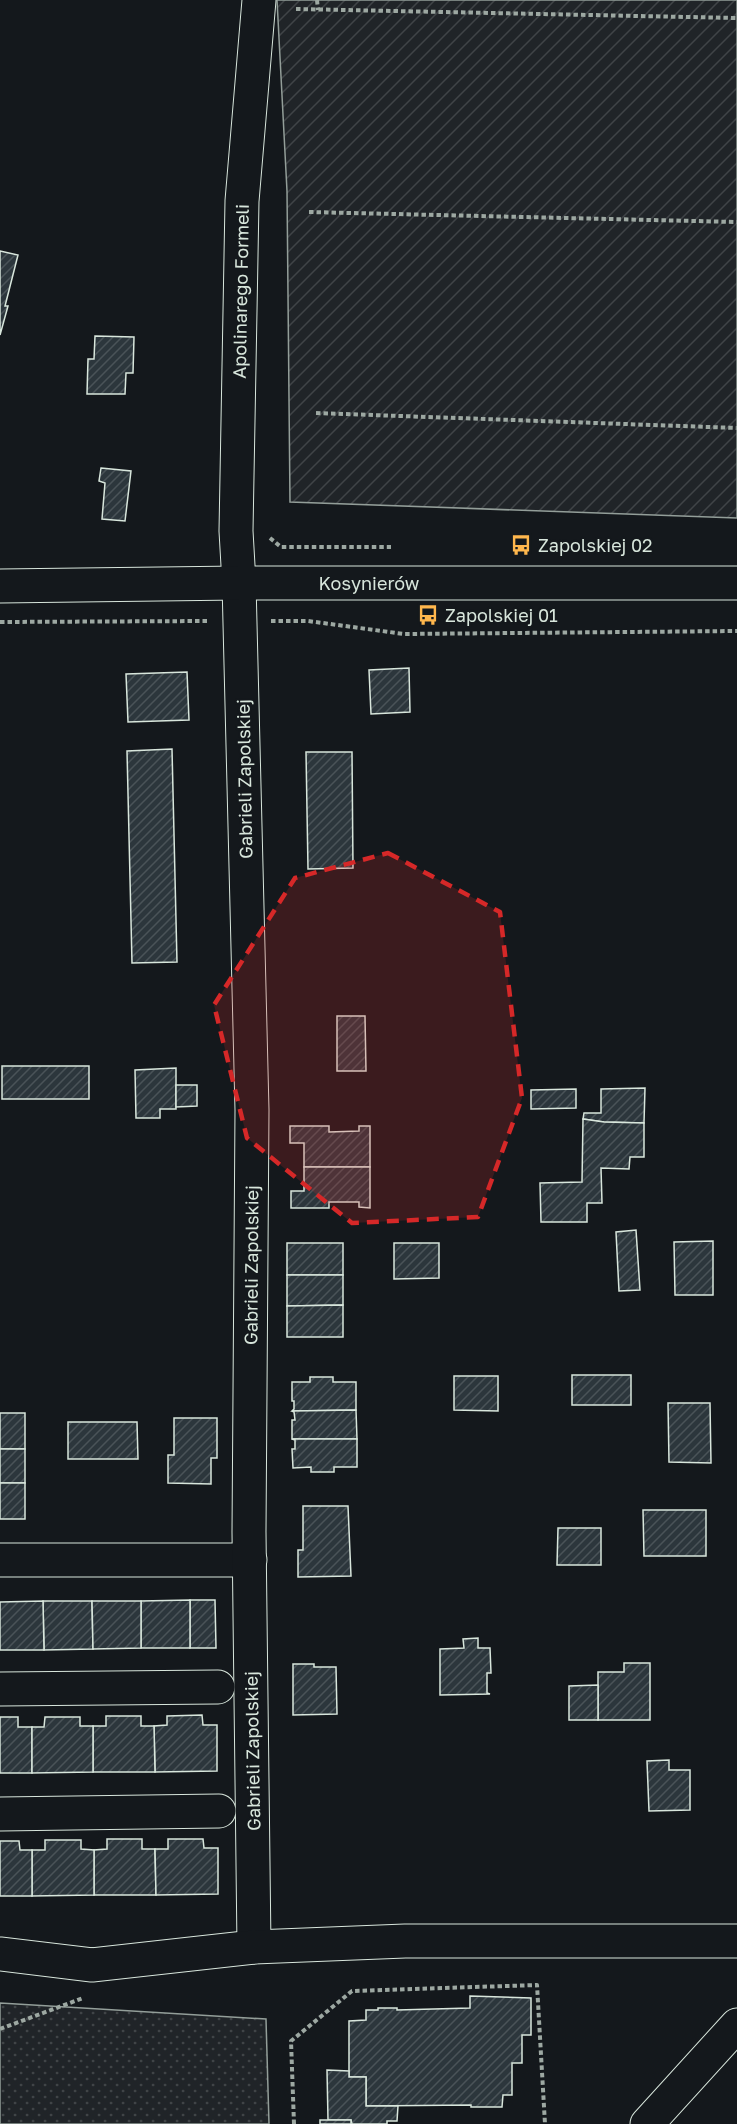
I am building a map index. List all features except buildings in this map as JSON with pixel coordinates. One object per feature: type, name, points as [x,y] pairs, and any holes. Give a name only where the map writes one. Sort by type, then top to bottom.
[{"type":"street","name":"Apolinarego Formeli","points":[[239,583],[236,531],[242,201],[259,0]]},
{"type":"street","name":"Kosynierów","points":[[0,586],[239,583],[737,583]]},
{"type":"street","name":"Gabrieli Zapolskiej","points":[[239,583],[252,1110],[250,1560],[254,1947]]},
{"type":"street","points":[[0,1560],[250,1560]]},
{"type":"street","points":[[0,1689],[218,1687]]},
{"type":"street","points":[[0,1814],[219,1811]]},
{"type":"street","points":[[0,1954],[92,1965],[254,1947],[405,1941],[737,1941]]},
{"type":"street","points":[[647,2124],[737,2025]]},
{"type":"path","points":[[317,0],[318,10]]},
{"type":"path","points":[[296,9],[737,18]]},
{"type":"path","points":[[309,212],[737,222]]},
{"type":"path","points":[[316,414],[737,428]]},
{"type":"path","points":[[236,531],[261,531],[281,546],[401,548]]},
{"type":"path","points":[[0,622],[308,621],[404,633],[737,631]]},
{"type":"path","points":[[294,2124],[291,2041],[352,1991],[537,1985],[545,2124]]},
{"type":"highlighted area","points":[[388,853],[500,912],[522,1098],[478,1217],[352,1223],[247,1138],[214,1005],[295,878]]},
{"type":"shaded area","points":[[277,0],[737,0],[737,518],[290,502],[287,191]]},
{"type":"shaded area","points":[[0,2003],[266,2019],[269,2124],[0,2124]]},
{"type":"place","name":"Zapolskiej 02","points":[[521,545]]},
{"type":"place","name":"Zapolskiej 01","points":[[428,615]]}]
